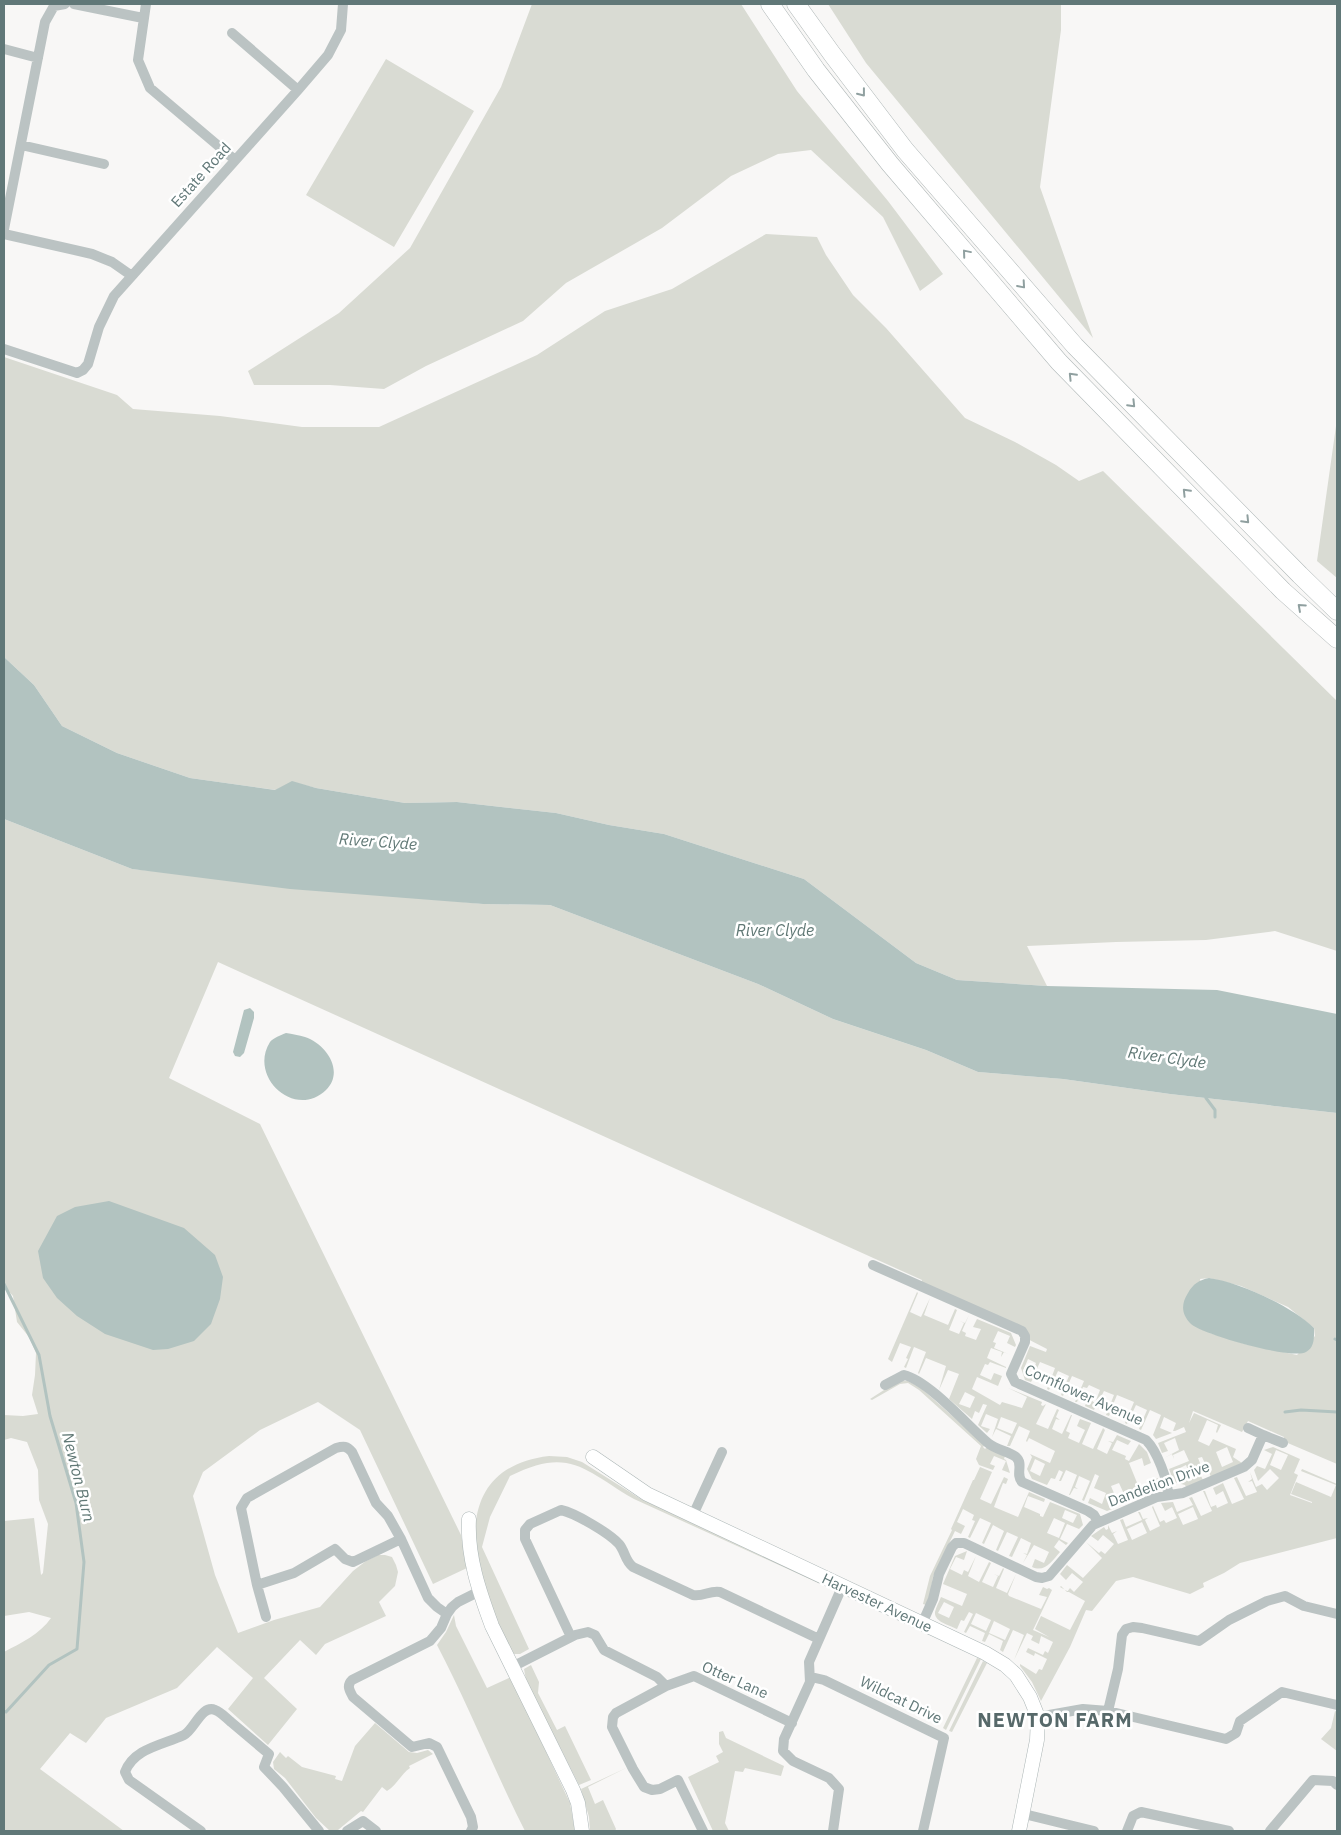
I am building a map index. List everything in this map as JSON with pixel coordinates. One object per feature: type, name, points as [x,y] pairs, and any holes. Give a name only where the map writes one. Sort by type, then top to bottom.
[{"type":"highway","points":[[770,4],[816,70],[890,164],[1059,362],[1284,591],[1337,639]]},
{"type":"highway","points":[[796,4],[905,150],[1075,346],[1337,611]]},
{"type":"highway","points":[[801,4],[832,54]]},
{"type":"street","points":[[4,229],[45,22],[54,6],[65,4]]},
{"type":"street","points":[[74,4],[143,18]]},
{"type":"street","points":[[146,4],[138,60],[150,88],[234,160]]},
{"type":"street","name":"Estate Road","points":[[4,349],[77,373],[83,370],[88,364],[99,327],[114,296],[328,55],[340,30],[343,4]]},
{"type":"street","points":[[232,33],[298,90]]},
{"type":"street","points":[[4,49],[38,58]]},
{"type":"street","points":[[21,145],[104,164]]},
{"type":"street","points":[[4,234],[92,254],[112,262],[132,276]]},
{"type":"street","name":"Cornflower Avenue","points":[[873,1265],[1020,1330],[1025,1338],[1012,1371],[1012,1378],[1015,1382],[1146,1440],[1152,1447],[1166,1479],[1168,1495]]},
{"type":"street","points":[[885,1384],[904,1375],[919,1381],[988,1443],[1017,1458],[1020,1464],[1019,1477],[1022,1482],[1088,1510],[1098,1522]]},
{"type":"street","points":[[1248,1428],[1283,1443]]},
{"type":"street","name":"Dandelion Drive","points":[[922,1624],[933,1599],[936,1580],[952,1547],[956,1543],[964,1542],[1038,1578],[1045,1578],[1049,1576],[1088,1528],[1157,1497],[1183,1493],[1246,1465],[1254,1457],[1263,1435]]},
{"type":"street","points":[[266,1618],[241,1508],[246,1498],[336,1448],[343,1446],[348,1447],[352,1452],[376,1503],[388,1516],[402,1539],[428,1598],[446,1614]]},
{"type":"street","points":[[692,1515],[722,1452]]},
{"type":"street","name":"Harvester Avenue","points":[[592,1458],[647,1494],[985,1653],[1005,1665],[1016,1675],[1030,1697],[1038,1717],[1038,1740],[1019,1831]]},
{"type":"street","points":[[571,1637],[525,1539],[525,1530],[530,1524],[561,1510],[576,1515],[616,1542],[628,1563],[633,1567],[693,1595],[699,1596],[714,1591],[720,1592],[819,1639]]},
{"type":"street","points":[[469,1519],[468,1538],[470,1553],[492,1626],[573,1790],[578,1803],[582,1831]]},
{"type":"street","points":[[257,1585],[294,1572],[335,1549],[345,1559],[353,1562],[402,1539]]},
{"type":"street","points":[[833,1831],[839,1790],[829,1778],[793,1761],[783,1751],[784,1739],[809,1687],[811,1677],[809,1662],[842,1587]]},
{"type":"street","points":[[471,1831],[473,1827],[471,1817],[437,1747],[429,1742],[412,1747],[353,1697],[348,1688],[352,1680],[430,1641],[441,1628],[446,1614],[458,1602],[480,1591]]},
{"type":"street","points":[[1108,1711],[1118,1669],[1122,1635],[1126,1629],[1142,1628],[1199,1641],[1229,1620],[1267,1601],[1285,1596],[1304,1606],[1337,1614]]},
{"type":"street","points":[[512,1666],[571,1637],[586,1632],[593,1634],[606,1651],[657,1677],[666,1686]]},
{"type":"street","name":"Otter Lane","points":[[703,1831],[678,1780],[660,1789],[652,1790],[644,1787],[612,1727],[613,1716],[666,1686],[694,1676],[792,1722]]},
{"type":"street","name":"Wildcat Drive","points":[[811,1677],[824,1680],[944,1738],[923,1831]]},
{"type":"street","points":[[1038,1717],[1083,1709],[1108,1711],[1226,1739],[1236,1733],[1240,1721],[1282,1692],[1337,1705]]},
{"type":"street","points":[[201,1831],[130,1780],[125,1772],[128,1764],[135,1756],[156,1745],[186,1734],[204,1713],[210,1709],[224,1716],[269,1754],[264,1767],[320,1831]]},
{"type":"street","points":[[1270,1831],[1272,1826],[1313,1780],[1336,1781]]},
{"type":"street","points":[[1127,1831],[1133,1816],[1141,1812],[1229,1831]]},
{"type":"street","points":[[1024,1814],[1094,1831]]},
{"type":"street","points":[[347,1831],[363,1821],[376,1831]]},
{"type":"shaded area","points":[[532,4],[741,4],[797,91],[888,201],[943,274],[920,291],[883,217],[811,150],[778,154],[731,176],[662,228],[566,283],[523,321],[426,366],[384,389],[330,385],[254,385],[248,371],[339,313],[410,248],[501,87]]},
{"type":"shaded area","points":[[828,4],[1061,4],[1061,30],[1040,187],[1093,338],[866,63]]},
{"type":"shaded area","points":[[386,59],[474,111],[394,247],[306,195]]},
{"type":"shaded area","points":[[766,234],[817,237],[826,255],[853,295],[886,328],[965,418],[1015,442],[1056,465],[1079,481],[1103,471],[1337,701],[1337,951],[1275,931],[1206,940],[1027,946],[1047,986],[957,980],[916,963],[804,879],[664,834],[609,825],[556,813],[457,802],[405,803],[316,788],[292,782],[276,790],[190,778],[117,753],[62,726],[34,685],[4,657],[4,357],[117,395],[133,409],[220,416],[302,427],[379,427],[537,355],[605,311],[672,289]]},
{"type":"shaded area","points":[[1337,419],[1337,578],[1317,561]]},
{"type":"shaded area","points":[[4,819],[132,869],[483,904],[550,905],[758,984],[833,1019],[926,1050],[978,1072],[1063,1079],[1170,1094],[1337,1113],[1337,1464],[1283,1441],[1284,1437],[1248,1421],[1242,1432],[1193,1411],[1189,1423],[1194,1413],[1221,1425],[1217,1433],[1218,1425],[1207,1420],[1198,1441],[1209,1446],[1213,1439],[1236,1449],[1233,1457],[1242,1463],[1211,1477],[1202,1457],[1198,1458],[1202,1468],[1198,1470],[1203,1480],[1186,1487],[1174,1482],[1169,1469],[1189,1461],[1184,1450],[1173,1455],[1174,1459],[1172,1454],[1164,1458],[1179,1450],[1175,1438],[1164,1443],[1168,1451],[1162,1453],[1158,1443],[1186,1432],[1184,1427],[1173,1431],[1176,1423],[1164,1417],[1160,1428],[1172,1433],[1156,1439],[1153,1435],[1161,1415],[1150,1410],[1141,1430],[1139,1429],[1147,1410],[1136,1405],[1127,1424],[1125,1423],[1128,1415],[1112,1409],[1109,1416],[1106,1415],[1114,1395],[1104,1391],[1099,1401],[1102,1403],[1097,1402],[1094,1410],[1085,1406],[1088,1398],[1095,1403],[1100,1390],[1089,1385],[1087,1388],[1083,1387],[1077,1402],[1075,1402],[1084,1381],[1072,1376],[1063,1396],[1061,1395],[1069,1376],[1058,1371],[1049,1390],[1047,1389],[1050,1381],[1035,1375],[1031,1382],[1025,1380],[1021,1368],[1030,1346],[1046,1352],[1047,1349],[921,1284],[922,1280],[218,962],[169,1078],[260,1124],[461,1535],[467,1568],[433,1584],[360,1430],[318,1402],[260,1430],[203,1472],[193,1496],[215,1575],[238,1633],[274,1620],[320,1607],[353,1571],[378,1555],[392,1557],[398,1572],[395,1586],[379,1602],[386,1616],[325,1644],[316,1655],[300,1640],[264,1678],[297,1709],[268,1745],[228,1709],[253,1678],[217,1647],[177,1688],[106,1718],[86,1743],[70,1733],[40,1769],[124,1831],[4,1831],[4,1652],[36,1633],[51,1618],[29,1612],[4,1616],[4,1521],[34,1518],[41,1575],[43,1573],[48,1524],[39,1500],[38,1470],[27,1442],[11,1438],[4,1440],[4,1415],[23,1416],[38,1414],[32,1395],[36,1353],[29,1337],[17,1322],[13,1296],[4,1286]],"holes":[[[1209,1278],[1241,1286],[1288,1307],[1314,1328],[1315,1336],[1297,1355],[1245,1344],[1210,1333],[1200,1279]],[[1028,1359],[1036,1363],[1031,1374],[1023,1371]],[[1040,1362],[1055,1368],[1051,1379],[1035,1373]],[[1117,1395],[1134,1402],[1129,1414],[1112,1407]],[[1227,1447],[1233,1462],[1222,1467],[1216,1452]],[[1186,1465],[1191,1477],[1181,1482],[1176,1470]]]},
{"type":"shaded area","points":[[917,1292],[910,1312],[921,1317],[930,1298],[924,1315],[948,1325],[955,1309],[957,1310],[949,1330],[959,1334],[964,1323],[960,1321],[965,1323],[969,1315],[962,1331],[966,1333],[965,1336],[976,1340],[981,1329],[973,1327],[977,1319],[1011,1333],[1016,1345],[1015,1347],[1007,1343],[1010,1336],[998,1331],[993,1342],[996,1343],[994,1348],[1004,1352],[1001,1357],[1002,1352],[991,1348],[987,1358],[1006,1368],[990,1362],[988,1365],[985,1364],[980,1375],[991,1380],[994,1373],[1002,1376],[998,1386],[977,1377],[972,1389],[1000,1405],[1002,1402],[1022,1408],[1027,1397],[1008,1388],[1042,1402],[1041,1405],[1043,1406],[1046,1404],[1036,1424],[1048,1429],[1057,1409],[1059,1410],[1056,1417],[1060,1420],[1056,1419],[1052,1429],[1062,1434],[1072,1415],[1066,1431],[1070,1433],[1068,1438],[1079,1443],[1085,1430],[1077,1426],[1080,1419],[1091,1423],[1082,1444],[1093,1449],[1103,1428],[1105,1430],[1097,1449],[1107,1454],[1112,1443],[1108,1441],[1113,1442],[1117,1435],[1131,1441],[1128,1445],[1117,1440],[1112,1450],[1126,1456],[1125,1459],[1129,1461],[1139,1444],[1147,1452],[1151,1463],[1144,1466],[1142,1458],[1129,1463],[1142,1495],[1154,1489],[1149,1482],[1158,1478],[1156,1490],[1124,1504],[1121,1495],[1124,1494],[1119,1483],[1111,1486],[1116,1498],[1113,1499],[1117,1507],[1107,1511],[1088,1503],[1090,1498],[1102,1504],[1106,1493],[1094,1488],[1099,1476],[1095,1474],[1084,1501],[1082,1500],[1090,1481],[1079,1476],[1075,1487],[1078,1489],[1074,1488],[1069,1495],[1077,1475],[1066,1470],[1061,1481],[1059,1481],[1063,1472],[1059,1470],[1055,1479],[1051,1478],[1047,1485],[1032,1479],[1027,1469],[1032,1457],[1030,1454],[1050,1463],[1055,1451],[1029,1438],[1027,1442],[1030,1431],[1019,1426],[1010,1446],[1007,1446],[1011,1436],[996,1429],[992,1437],[998,1419],[986,1414],[981,1426],[990,1429],[987,1433],[978,1425],[987,1405],[983,1404],[979,1413],[975,1411],[972,1419],[949,1399],[959,1374],[948,1370],[939,1390],[946,1366],[926,1358],[918,1373],[926,1352],[914,1347],[906,1368],[904,1367],[908,1359],[906,1358],[911,1347],[900,1343],[892,1362],[888,1359]],"holes":[[[965,1392],[975,1397],[970,1408],[959,1404]],[[1001,1417],[1017,1423],[1012,1434],[997,1428]],[[1035,1459],[1045,1464],[1040,1476],[1030,1471]]]},
{"type":"shaded area","points":[[898,1381],[908,1381],[921,1388],[985,1445],[983,1447],[985,1449],[987,1447],[1005,1456],[1004,1459],[1006,1460],[1010,1473],[1002,1470],[1006,1461],[994,1456],[990,1464],[995,1466],[993,1470],[979,1465],[976,1459],[981,1446],[919,1390],[908,1383],[900,1384],[872,1400],[870,1399]]},
{"type":"shaded area","points":[[1273,1447],[1300,1459],[1294,1473],[1298,1475],[1290,1495],[1312,1503],[1291,1494],[1296,1482],[1331,1497],[1336,1485],[1301,1471],[1302,1469],[1337,1484],[1337,1538],[1240,1563],[1203,1583],[1204,1587],[1190,1594],[1133,1577],[1116,1581],[1092,1611],[1086,1610],[1070,1647],[1041,1701],[1032,1682],[1020,1664],[1036,1674],[1039,1669],[1042,1670],[1047,1659],[1035,1653],[1034,1656],[1026,1652],[1028,1648],[1043,1655],[1045,1651],[1048,1653],[1053,1642],[1041,1636],[1039,1644],[1031,1640],[1033,1636],[1027,1633],[1014,1660],[1024,1635],[1013,1630],[1003,1652],[1000,1650],[1003,1641],[989,1634],[985,1642],[982,1641],[985,1633],[970,1626],[966,1633],[964,1632],[973,1614],[969,1612],[964,1621],[961,1620],[957,1629],[943,1623],[935,1615],[941,1597],[962,1606],[967,1594],[943,1584],[955,1556],[967,1551],[964,1560],[956,1557],[950,1569],[962,1575],[964,1570],[968,1572],[976,1556],[968,1576],[979,1582],[989,1562],[991,1563],[982,1582],[993,1587],[998,1576],[994,1574],[999,1576],[1003,1568],[996,1588],[1007,1593],[1016,1574],[1008,1594],[1009,1596],[1041,1609],[1047,1597],[1039,1595],[1043,1587],[1052,1590],[1033,1630],[1049,1637],[1035,1629],[1041,1616],[1070,1630],[1085,1601],[1068,1591],[1070,1588],[1074,1592],[1083,1582],[1072,1573],[1066,1580],[1060,1574],[1067,1565],[1083,1578],[1102,1558],[1086,1542],[1099,1553],[1101,1551],[1105,1554],[1114,1544],[1103,1535],[1098,1541],[1091,1536],[1104,1527],[1106,1530],[1108,1529],[1108,1525],[1112,1533],[1117,1531],[1113,1534],[1118,1544],[1128,1540],[1120,1520],[1123,1519],[1126,1527],[1142,1520],[1138,1512],[1140,1512],[1143,1519],[1148,1518],[1145,1520],[1150,1531],[1160,1526],[1153,1506],[1160,1522],[1164,1520],[1166,1523],[1177,1518],[1172,1507],[1165,1511],[1161,1503],[1173,1502],[1177,1512],[1193,1505],[1189,1498],[1192,1497],[1201,1516],[1212,1511],[1203,1491],[1205,1491],[1211,1507],[1216,1505],[1217,1508],[1228,1503],[1223,1491],[1216,1495],[1213,1488],[1223,1483],[1232,1504],[1244,1499],[1234,1478],[1237,1477],[1246,1496],[1257,1492],[1252,1481],[1248,1482],[1252,1479],[1250,1472],[1256,1487],[1262,1484],[1267,1490],[1279,1478],[1270,1469],[1258,1481],[1254,1470],[1257,1466],[1265,1469],[1272,1454],[1264,1450]],"holes":[[[1276,1450],[1288,1455],[1281,1470],[1270,1465]],[[1193,1507],[1198,1519],[1183,1525],[1178,1514]],[[1142,1522],[1147,1533],[1132,1540],[1127,1529]],[[944,1602],[954,1607],[949,1618],[938,1613]],[[976,1613],[991,1620],[986,1631],[971,1624]],[[994,1621],[1010,1629],[1005,1640],[989,1633]]]},
{"type":"shaded area","points":[[549,1456],[567,1457],[582,1462],[641,1499],[800,1572],[827,1587],[634,1499],[576,1465],[562,1462],[548,1463],[531,1467],[510,1476],[490,1517],[482,1547],[529,1649],[520,1654],[514,1654],[506,1643],[499,1627],[478,1564],[475,1533],[477,1516],[481,1500],[489,1486],[499,1475],[513,1466]]},
{"type":"shaded area","points":[[980,1467],[992,1472],[980,1499],[991,1504],[1004,1477],[1008,1479],[1006,1484],[1003,1483],[994,1507],[1018,1517],[1029,1492],[1045,1499],[1044,1502],[1028,1496],[1024,1507],[1043,1517],[1050,1502],[1080,1514],[1083,1525],[1079,1529],[1067,1524],[1060,1539],[1068,1543],[1066,1545],[1059,1540],[1054,1547],[1060,1552],[1048,1565],[1037,1568],[1032,1567],[1035,1559],[1044,1563],[1049,1552],[1034,1545],[1023,1563],[1027,1555],[1023,1553],[1027,1554],[1031,1543],[1021,1538],[1012,1557],[1009,1556],[1018,1537],[1007,1532],[998,1551],[996,1550],[1004,1531],[993,1525],[984,1544],[982,1543],[991,1523],[980,1518],[970,1538],[968,1537],[975,1521],[972,1520],[974,1515],[963,1509],[957,1522],[965,1526],[961,1534],[955,1531],[933,1577],[926,1605],[923,1604],[930,1576]],"holes":[[[1065,1510],[1077,1515],[1073,1523],[1062,1518]],[[1054,1518],[1065,1523],[1059,1538],[1047,1533]]]},
{"type":"shaded area","points":[[454,1615],[456,1626],[487,1688],[511,1677],[570,1803],[575,1831],[525,1831],[437,1645]]},
{"type":"shaded area","points":[[977,1658],[981,1659],[946,1730],[943,1728]]},
{"type":"shaded area","points":[[983,1661],[987,1663],[952,1732],[949,1731]]},
{"type":"shaded area","points":[[531,1665],[539,1682],[538,1693],[557,1730],[565,1726],[591,1780],[579,1785],[526,1680],[524,1669]]},
{"type":"shaded area","points":[[1335,1711],[1337,1712],[1337,1751],[1321,1739],[1331,1728]]},
{"type":"shaded area","points":[[375,1723],[409,1752],[417,1753],[428,1750],[433,1754],[409,1766],[410,1768],[390,1789],[387,1791],[382,1787],[363,1812],[361,1811],[338,1830],[330,1831],[316,1818],[285,1778],[274,1769],[273,1762],[280,1752],[286,1758],[288,1756],[302,1767],[336,1776],[335,1779],[342,1781],[355,1746]]},
{"type":"shaded area","points":[[723,1731],[726,1738],[784,1766],[781,1776],[745,1768],[743,1772],[735,1771],[725,1823],[729,1831],[713,1831],[688,1777],[719,1762],[716,1756],[723,1752],[719,1744],[719,1732]]},
{"type":"shaded area","points":[[626,1768],[588,1787],[595,1804],[603,1800],[616,1829],[615,1831],[590,1831],[589,1817],[581,1789]]},
{"type":"water","name":"River Clyde","points":[[4,657],[34,685],[62,726],[117,753],[190,778],[275,790],[292,781],[316,788],[405,803],[457,802],[556,813],[609,825],[664,834],[804,879],[916,963],[957,980],[1047,986],[1217,990],[1337,1014],[1337,1113],[1170,1094],[1063,1079],[978,1072],[926,1050],[833,1019],[758,984],[550,905],[483,904],[290,889],[132,869],[4,819]]},
{"type":"water","points":[[250,1008],[254,1012],[254,1018],[244,1053],[240,1057],[235,1056],[233,1052],[244,1010]]},
{"type":"water","points":[[286,1033],[303,1036],[313,1041],[331,1059],[334,1075],[331,1083],[326,1090],[314,1098],[301,1100],[289,1097],[278,1090],[270,1080],[265,1068],[265,1055],[270,1042]]},
{"type":"water","points":[[109,1201],[184,1228],[215,1255],[223,1277],[220,1299],[211,1324],[194,1341],[168,1349],[153,1350],[105,1334],[77,1316],[57,1298],[43,1278],[38,1251],[57,1216],[75,1207]]},
{"type":"water","points":[[1209,1278],[1235,1284],[1293,1311],[1314,1328],[1313,1342],[1309,1350],[1298,1354],[1267,1350],[1229,1340],[1199,1329],[1191,1324],[1184,1313],[1184,1301],[1194,1285],[1199,1281]]},
{"type":"waterway","points":[[1206,1098],[1215,1110],[1215,1117]]},
{"type":"waterway","name":"Newton Burn","points":[[4,1284],[39,1355],[50,1416],[76,1503],[84,1562],[77,1649],[49,1665],[6,1712],[4,1711]]},
{"type":"waterway","points":[[1285,1412],[1301,1410],[1337,1412]]},
{"type":"district","name":"NEWTON FARM","points":[[1055,1720]]}]
